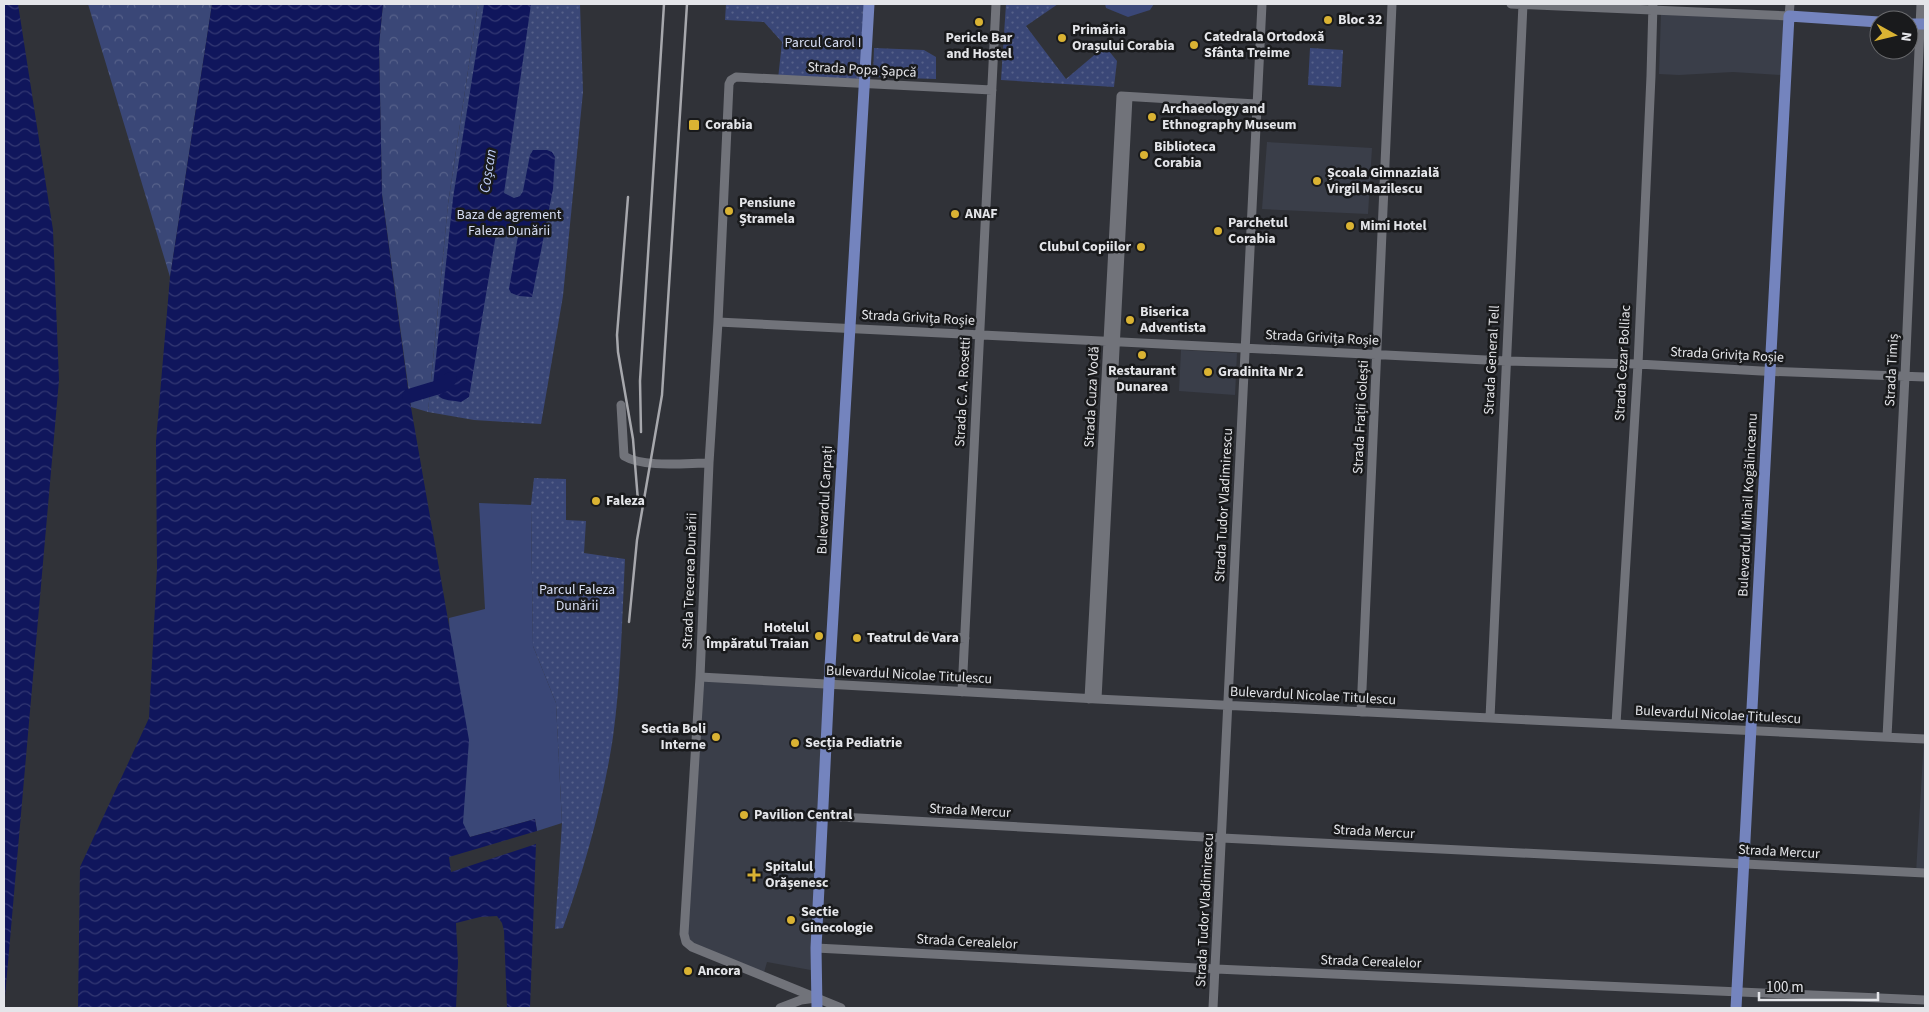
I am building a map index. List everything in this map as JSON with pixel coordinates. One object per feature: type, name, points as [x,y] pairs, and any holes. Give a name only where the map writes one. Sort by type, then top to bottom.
[{"type":"main road","name":"Bulevardul Carpați","points":[[817,1003],[816,948],[822,816],[869,4]]},
{"type":"main road","points":[[1789,16],[1869,21]]},
{"type":"main road","name":"Bulevardul Mihail Kogălniceanu","points":[[1736,1008],[1789,16]]},
{"type":"street","name":"Strada C. A. Rosetti","points":[[962,692],[996,4]]},
{"type":"street","name":"Strada Tudor Vladimirescu","points":[[1214,1008],[1262,4]]},
{"type":"street","name":"Strada Frații Golești","points":[[1361,712],[1392,4]]},
{"type":"street","points":[[1511,4],[1653,7],[1789,16]]},
{"type":"street","name":"Strada General Tell","points":[[1490,718],[1523,4]]},
{"type":"street","name":"Bulevardul Mihail Kogălniceanu","points":[[1789,16],[1790,4]]},
{"type":"street","name":"Strada Timiș","points":[[1919,17],[1921,4]]},
{"type":"street","name":"Strada Cezar Bolliac","points":[[1616,724],[1638,364],[1653,7]]},
{"type":"street","name":"Strada Timiș","points":[[1887,737],[1905,376],[1917,60]]},
{"type":"street","name":"Strada Popa Șapcă","points":[[731,80],[736,78],[992,90]]},
{"type":"street","name":"Strada Trecerea Dunării","points":[[731,80],[729,84],[725,147],[700,677],[684,934],[686,942],[692,947],[817,1003]]},
{"type":"street","name":"Strada Cuza Vodă","points":[[1093,699],[1124,97],[1256,104]]},
{"type":"street","name":"Strada Grivița Roșie","points":[[718,322],[1506,361],[1638,364],[1925,377]]},
{"type":"street","points":[[621,405],[624,456],[630,459],[651,462],[709,463]]},
{"type":"street","points":[[924,636],[965,638]]},
{"type":"street","name":"Bulevardul Nicolae Titulescu","points":[[700,677],[1228,706],[1925,739]]},
{"type":"street","name":"Strada Mercur","points":[[822,816],[1925,873]]},
{"type":"street","name":"Strada Cerealelor","points":[[816,948],[1216,969],[1737,990],[1925,1000]]},
{"type":"street","points":[[780,1008],[801,1000],[841,1008]]},
{"type":"shaded area","points":[[1661,14],[1789,16],[1782,75],[1733,72],[1679,75],[1659,74]]},
{"type":"shaded area","name":"Școala Gimnazială Virgil Mazilescu","points":[[1267,142],[1372,148],[1368,214],[1262,209]]},
{"type":"shaded area","name":"Gradinita Nr 2","points":[[1181,350],[1237,353],[1235,395],[1179,391]]},
{"type":"shaded area","name":"Spitalul Orășenesc","points":[[700,677],[829,684],[816,971],[767,962],[763,976],[686,942]]},
{"type":"shaded area","points":[[1924,739],[1925,873],[1916,873]]},
{"type":"green space","points":[[88,4],[212,4],[170,277]]},
{"type":"green space","points":[[383,4],[478,4],[448,204],[428,412],[411,407],[382,194],[379,45]]},
{"type":"green space","name":"Baza de agrement Faleza Dunării","points":[[478,4],[580,4],[583,92],[563,296],[541,424],[474,420],[428,412],[448,204]]},
{"type":"green space","name":"Parcul Carol I","points":[[726,4],[869,4],[865,84],[778,79],[782,42],[764,22],[725,20]]},
{"type":"green space","points":[[1006,4],[1058,4],[1026,26],[1066,79],[1105,46],[1117,61],[1114,87],[1001,80]]},
{"type":"green space","points":[[1105,4],[1154,4],[1150,10],[1128,17],[1106,8]]},
{"type":"green space","points":[[874,48],[924,50],[936,57],[936,79],[873,77]]},
{"type":"green space","points":[[1310,48],[1343,50],[1341,87],[1308,85]]},
{"type":"green space","name":"Parcul Faleza Dunării","points":[[534,478],[566,479],[566,520],[586,521],[584,553],[625,559],[618,693],[609,761],[599,810],[579,882],[563,928],[555,929],[562,823],[556,703],[533,646],[531,505]]},
{"type":"green space","points":[[479,503],[531,505],[533,646],[556,703],[562,823],[537,831],[535,819],[470,837],[459,821],[449,618],[485,609]]},
{"type":"water","points":[[4,4],[18,4],[53,230],[59,380],[4,1008]]},
{"type":"water","points":[[212,4],[383,4],[379,45],[382,195],[409,396],[469,740],[463,823],[470,837],[535,819],[537,831],[449,857],[451,872],[536,844],[530,1008],[507,1008],[504,931],[502,923],[497,916],[480,917],[456,923],[458,962],[456,1008],[78,1008],[80,867],[149,718],[157,569],[156,441],[170,277]]},
{"type":"water","points":[[484,4],[531,4],[504,193],[514,198],[520,196],[523,191],[530,155],[533,150],[547,150],[552,152],[555,157],[553,189],[532,297],[519,296],[511,293],[509,289],[518,236],[505,231],[496,234],[469,397],[461,402],[443,399],[437,394],[433,385],[453,198]]},
{"type":"waterway","name":"Coșcan","points":[[409,396],[442,386],[450,379]]},
{"type":"railway","points":[[641,432],[640,381],[664,4]]},
{"type":"railway","points":[[629,622],[637,540],[662,395],[687,4]]},
{"type":"railway","points":[[628,197],[617,335],[618,352],[633,439],[638,501]]},
{"type":"place","name":"Bloc 32","points":[[1328,20]]},
{"type":"place","name":"Pericle Bar and Hostel","points":[[979,22]]},
{"type":"place","name":"Primăria Orașului Corabia","points":[[1062,38]]},
{"type":"place","name":"Catedrala Ortodoxă Sfânta Treime","points":[[1194,45]]},
{"type":"place","name":"Archaeology and Ethnography Museum","points":[[1152,117]]},
{"type":"place","name":"Corabia","points":[[694,125]]},
{"type":"place","name":"Biblioteca Corabia","points":[[1144,155]]},
{"type":"place","name":"Școala Gimnazială Virgil Mazilescu","points":[[1317,181]]},
{"type":"place","name":"Pensiune Ștramela","points":[[729,211]]},
{"type":"place","name":"ANAF","points":[[955,214]]},
{"type":"place","name":"Mimi Hotel","points":[[1350,226]]},
{"type":"place","name":"Parchetul Corabia","points":[[1218,231]]},
{"type":"place","name":"Clubul Copiilor","points":[[1141,247]]},
{"type":"place","name":"Biserica Adventista","points":[[1130,320]]},
{"type":"place","name":"Restaurant Dunarea","points":[[1142,355]]},
{"type":"place","name":"Gradinita Nr 2","points":[[1208,372]]},
{"type":"place","name":"Faleza","points":[[596,501]]},
{"type":"place","name":"Hotelul Împăratul Traian","points":[[819,636]]},
{"type":"place","name":"Teatrul de Vara","points":[[857,638]]},
{"type":"place","name":"Sectia Boli Interne","points":[[716,737]]},
{"type":"place","name":"Secția Pediatrie","points":[[795,743]]},
{"type":"place","name":"Pavilion Central","points":[[744,815]]},
{"type":"place","name":"Spitalul Orășenesc","points":[[754,875]]},
{"type":"place","name":"Sectie Ginecologie","points":[[791,920]]},
{"type":"place","name":"Ancora","points":[[688,971]]}]
